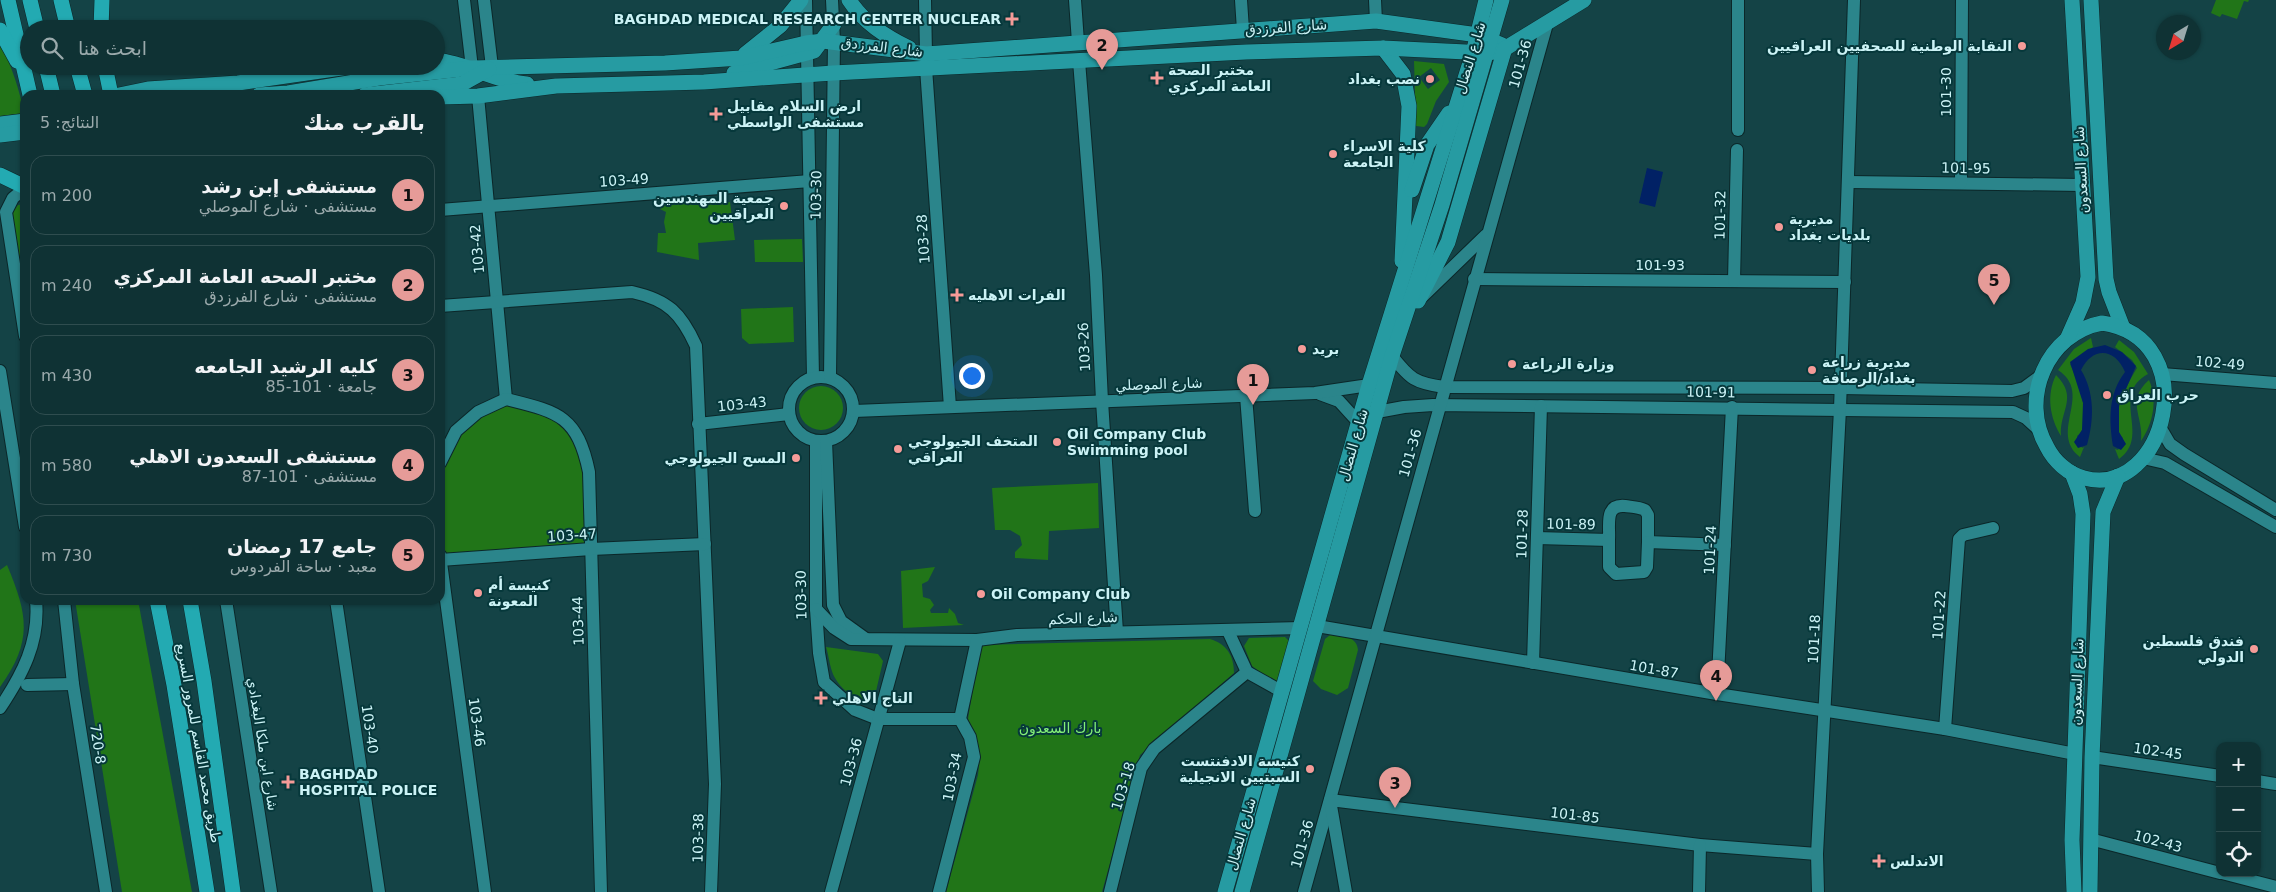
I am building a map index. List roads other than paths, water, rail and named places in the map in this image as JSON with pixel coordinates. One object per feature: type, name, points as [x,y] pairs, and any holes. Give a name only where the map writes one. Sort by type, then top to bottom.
[{"type":"highway","points":[[8,0],[20,52]]},
{"type":"highway","points":[[30,0],[35,20]]},
{"type":"highway","points":[[61,0],[66,20]]},
{"type":"highway","points":[[101,20],[102,0]]},
{"type":"highway","points":[[0,30],[20,69]]},
{"type":"highway","points":[[22,75],[28,90]]},
{"type":"highway","points":[[25,75],[29,90]]},
{"type":"highway","points":[[48,75],[52,90]]},
{"type":"highway","points":[[79,75],[83,90]]},
{"type":"highway","points":[[107,75],[110,90]]},
{"type":"highway","points":[[0,175],[20,185]]},
{"type":"highway","name":"طريق محمد القاسم للمرور السريع","points":[[158,605],[174,685],[207,892]]},
{"type":"highway","name":"طريق محمد القاسم للمرور السريع","points":[[191,605],[204,681],[234,892]]},
{"type":"main road","points":[[740,58],[780,26],[801,0]]},
{"type":"main road","points":[[849,0],[868,23],[880,33],[924,59]]},
{"type":"main road","name":"شارع النضال","points":[[1242,892],[1392,356],[1456,157],[1482,45],[1486,0]]},
{"type":"main road","name":"شارع النضال","points":[[1225,892],[1281,691],[1301,628],[1369,385],[1402,276],[1455,106],[1502,0]]},
{"type":"main road","points":[[1482,45],[1497,52],[1547,24],[1584,0]]},
{"type":"main road","name":"شارع السعدون","points":[[2068,337],[2084,303],[2088,277],[2072,0]]},
{"type":"main road","name":"شارع السعدون","points":[[2091,0],[2106,279],[2113,305],[2123,328]]},
{"type":"main road","name":"شارع الفرزدق","points":[[445,97],[475,96],[556,86],[704,82],[808,76],[924,59],[1078,42],[1376,21],[1482,45]]},
{"type":"main road","points":[[829,41],[834,24]]},
{"type":"main road","name":"شارع الفرزدق","points":[[445,72],[740,58],[806,48],[829,41],[924,59],[1079,61],[1246,52],[1482,45]]},
{"type":"main road","points":[[704,82],[806,48]]},
{"type":"main road","points":[[1383,48],[1404,74],[1409,106],[1405,210],[1402,232],[1402,276]]},
{"type":"main road","points":[[1406,316],[1419,299],[1448,242],[1505,48]]},
{"type":"main road","points":[[445,62],[482,69],[513,83],[556,86]]},
{"type":"main road","points":[[410,90],[454,85],[482,69]]},
{"type":"main road","points":[[164,90],[238,83],[293,75]]},
{"type":"main road","name":"شارع الفرزدق","points":[[306,90],[379,78],[413,75]]},
{"type":"main road","points":[[445,106],[475,96]]},
{"type":"main road","points":[[1405,210],[1427,145],[1455,106]]},
{"type":"main road","points":[[0,124],[20,122]]},
{"type":"main road","points":[[0,135],[20,133]]},
{"type":"main road","points":[[1456,157],[1472,162]]},
{"type":"main road","points":[[2102,323],[2123,328],[2143,341],[2154,354],[2162,374],[2164,401],[2160,427],[2151,447],[2143,458],[2118,476],[2090,479],[2072,473],[2052,456],[2039,430],[2036,403],[2039,383],[2050,358],[2068,337],[2083,327],[2102,323]]},
{"type":"main road","name":"شارع السعدون","points":[[2072,473],[2080,494],[2083,514],[2074,754],[2072,840],[2074,892]]},
{"type":"main road","name":"شارع السعدون","points":[[2090,892],[2092,757],[2103,512],[2118,476]]},
{"type":"street","points":[[464,0],[482,69]]},
{"type":"street","points":[[482,69],[484,0]]},
{"type":"street","name":"103-30","points":[[806,0],[813,377]]},
{"type":"street","points":[[832,0],[834,24]]},
{"type":"street","name":"103-28","points":[[924,0],[924,59],[950,407]]},
{"type":"street","points":[[1075,0],[1078,42]]},
{"type":"street","points":[[1241,0],[1244,30]]},
{"type":"street","points":[[1375,0],[1376,21]]},
{"type":"street","points":[[1738,0],[1738,130]]},
{"type":"street","name":"101-18","points":[[1818,892],[1817,854],[1826,712],[1841,388],[1854,0]]},
{"type":"street","name":"101-30","points":[[1961,183],[1962,0]]},
{"type":"street","name":"101-36","points":[[1304,892],[1374,636],[1547,24]]},
{"type":"street","name":"103-30","points":[[829,41],[833,73],[830,377]]},
{"type":"street","name":"103-26","points":[[1079,61],[1096,275],[1117,632]]},
{"type":"street","name":"103-42","points":[[475,96],[488,206],[506,399]]},
{"type":"street","name":"101-32","points":[[1734,281],[1737,150]]},
{"type":"street","name":"103-49","points":[[445,210],[810,181]]},
{"type":"street","name":"101-95","points":[[1849,182],[2082,185]]},
{"type":"street","points":[[20,192],[3,212],[20,308]]},
{"type":"street","points":[[1419,299],[1488,233]]},
{"type":"street","name":"101-93","points":[[1474,279],[1845,282]]},
{"type":"street","name":"103-38","points":[[497,302],[632,292],[654,296],[671,307],[686,324],[696,346],[714,784],[711,892]]},
{"type":"street","points":[[445,306],[497,302]]},
{"type":"street","name":"101-91","points":[[1392,356],[1413,380],[1423,384],[1444,387],[1841,388],[2012,391],[2031,384],[2043,374]]},
{"type":"street","points":[[0,371],[20,496]]},
{"type":"street","name":"102-49","points":[[2162,374],[2276,383]]},
{"type":"street","points":[[813,377],[830,377],[843,384],[852,396],[854,411],[851,422],[845,431],[837,438],[821,441],[798,432],[789,414],[791,395],[797,387],[813,377]]},
{"type":"street","name":"شارع الموصلي","points":[[854,411],[1315,393],[1369,385]]},
{"type":"street","name":"شارع الموصلي","points":[[1315,393],[1339,401],[1359,423]]},
{"type":"street","points":[[1246,396],[1255,511]]},
{"type":"street","points":[[445,453],[456,431],[478,412],[506,399]]},
{"type":"street","name":"103-44","points":[[506,399],[539,408],[570,423],[584,446],[589,472],[601,892]]},
{"type":"street","name":"101-91","points":[[1377,412],[1404,407],[1439,405],[1732,407],[2012,412],[2026,418],[2039,430]]},
{"type":"street","name":"101-28","points":[[1533,664],[1541,406]]},
{"type":"street","name":"101-24","points":[[1717,694],[1732,407]]},
{"type":"street","name":"103-43","points":[[698,424],[789,414]]},
{"type":"street","points":[[2160,427],[2170,444],[2276,510]]},
{"type":"street","points":[[821,441],[834,605],[841,621],[866,639]]},
{"type":"street","name":"103-30","points":[[821,441],[816,609],[819,653],[824,682],[855,710],[878,719]]},
{"type":"street","points":[[2143,458],[2165,463],[2276,527]]},
{"type":"street","points":[[2218,492],[2225,479]]},
{"type":"street","name":"101-89","points":[[1537,538],[1609,540],[1610,512],[1613,507],[1618,505],[1645,510],[1648,515],[1648,542]]},
{"type":"street","name":"101-22","points":[[1945,729],[1959,539],[1963,535],[1993,528]]},
{"type":"street","points":[[1609,540],[1609,567],[1616,574],[1644,572],[1647,567],[1648,542],[1725,545]]},
{"type":"street","name":"103-47","points":[[445,560],[591,549],[705,544]]},
{"type":"street","name":"103-46","points":[[445,598],[484,892]]},
{"type":"street","points":[[0,708],[21,684],[33,643],[37,616],[36,605]]},
{"type":"street","name":"720-8","points":[[65,605],[73,684],[106,892]]},
{"type":"street","name":"شارع ابن ملكا البغدادي","points":[[227,605],[271,892]]},
{"type":"street","name":"103-40","points":[[337,605],[380,892]]},
{"type":"street","name":"شارع الحكم","points":[[816,609],[834,628],[851,639],[900,641],[977,640],[1017,635],[1301,628]]},
{"type":"street","name":"101-87","points":[[1317,626],[1533,664],[1826,712],[1945,729],[2074,754]]},
{"type":"street","points":[[1228,631],[1247,672],[1281,691]]},
{"type":"street","points":[[878,719],[960,719],[977,640]]},
{"type":"street","name":"103-36","points":[[831,892],[900,641]]},
{"type":"street","name":"103-18","points":[[1110,892],[1141,768],[1154,749],[1247,672]]},
{"type":"street","points":[[21,684],[73,684]]},
{"type":"street","name":"103-34","points":[[939,892],[974,757],[970,737],[960,719]]},
{"type":"street","name":"102-45","points":[[2092,757],[2216,775]]},
{"type":"street","points":[[2261,782],[2276,784]]},
{"type":"street","points":[[1330,800],[1346,892]]},
{"type":"street","name":"101-85","points":[[1330,800],[1700,845],[1817,854]]},
{"type":"street","name":"102-43","points":[[2090,839],[2216,872]]},
{"type":"street","points":[[1699,892],[1700,845]]},
{"type":"street","name":"102-43","points":[[2236,877],[2276,888]]},
{"type":"water","points":[[1647,168],[1663,172],[1655,207],[1639,203]]},
{"type":"water","points":[[2105,345],[2122,352],[2136,366],[2119,405],[2119,432],[2126,444],[2121,450],[2113,446],[2111,427],[2111,407],[2115,389],[2125,372],[2116,358],[2104,353],[2092,357],[2081,370],[2089,388],[2092,416],[2087,445],[2078,448],[2074,442],[2082,430],[2083,403],[2070,362],[2088,349]]},
{"type":"place","name":"BAGHDAD MEDICAL RESEARCH CENTER NUCLEAR","points":[[1012,19]]},
{"type":"place","name":"النقابة الوطنية للصحفيين العراقيين","points":[[2022,46]]},
{"type":"place","name":"مختبر الصحه العامة المركزي","points":[[1102,70]]},
{"type":"place","name":"مختبر الصحة العامة المركزي","points":[[1157,78]]},
{"type":"place","name":"نصب بغداد","points":[[1430,79]]},
{"type":"place","name":"ارض السلام مقابيل مستشفى الواسطي","points":[[716,114]]},
{"type":"place","name":"كلية الاسراء الجامعة","points":[[1333,154]]},
{"type":"place","name":"جمعية المهندسين العراقيين","points":[[784,206]]},
{"type":"place","name":"مديرية بلديات بغداد","points":[[1779,227]]},
{"type":"place","name":"الفرات الاهليه","points":[[957,295]]},
{"type":"place","name":"جامع 17 رمضان","points":[[1994,305]]},
{"type":"place","name":"بريد","points":[[1302,349]]},
{"type":"place","name":"وزارة الزراعة","points":[[1512,364]]},
{"type":"place","name":"مديرية زراعة بغداد/الرصافة","points":[[1812,370]]},
{"type":"place","name":"حرب العراق","points":[[2107,395]]},
{"type":"place","name":"مستشفى إبن رشد","points":[[1253,405]]},
{"type":"place","name":"Oil Company Club Swimming pool","points":[[1057,442]]},
{"type":"place","name":"المتحف الجيولوجي العراقي","points":[[898,449]]},
{"type":"place","name":"المسح الجيولوجي","points":[[796,458]]},
{"type":"place","name":"كنيسة أم المعونة","points":[[478,593]]},
{"type":"place","name":"Oil Company Club","points":[[981,594]]},
{"type":"place","name":"فندق فلسطين الدولي","points":[[2254,649]]},
{"type":"place","name":"التاج الاهلي","points":[[821,698]]},
{"type":"place","name":"مستشفى السعدون الاهلي","points":[[1716,701]]},
{"type":"place","name":"كنيسة الادفنتست السبتيين الانجيلية","points":[[1310,769]]},
{"type":"place","name":"BAGHDAD HOSPITAL POLICE","points":[[288,782]]},
{"type":"place","name":"كليه الرشيد الجامعه","points":[[1395,808]]},
{"type":"place","name":"الاندلس","points":[[1879,861]]},
{"type":"park label","name":"بارك السعدون","points":[[1060,728]]}]
